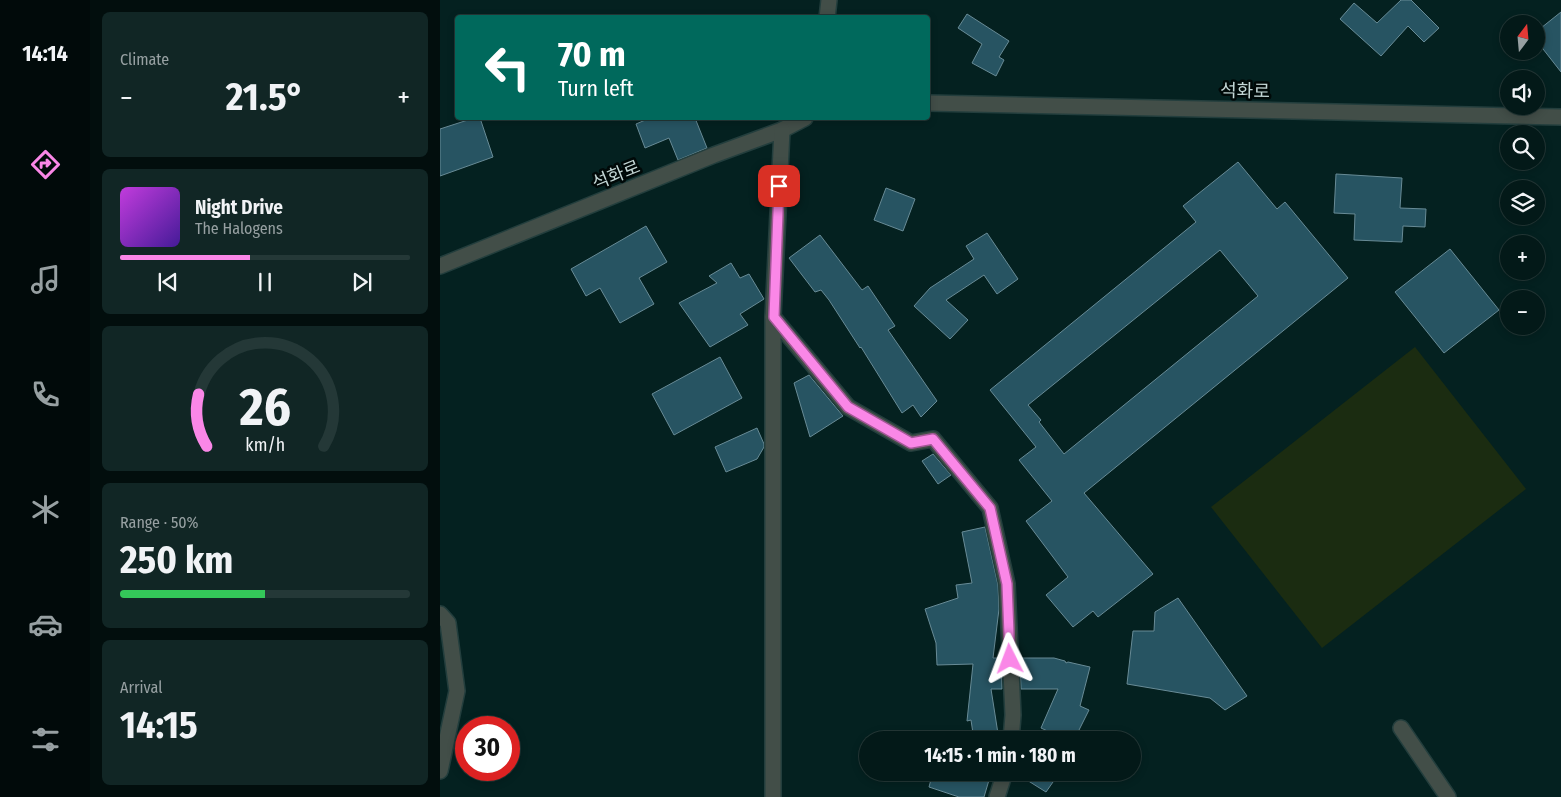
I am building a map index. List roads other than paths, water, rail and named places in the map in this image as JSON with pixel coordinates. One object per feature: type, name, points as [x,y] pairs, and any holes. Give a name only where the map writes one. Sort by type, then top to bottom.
[{"type":"street","points":[[827,15],[829,0]]},
{"type":"street","name":"석화로","points":[[930,103],[1561,117]]},
{"type":"street","name":"석화로","points":[[440,266],[705,158],[782,130],[801,120]]},
{"type":"street","points":[[773,797],[774,317],[782,130]]},
{"type":"street","points":[[774,317],[848,407],[911,443],[933,439],[990,508],[1007,584],[1013,715],[1012,731]]},
{"type":"street","points":[[440,614],[448,623],[457,691],[440,771]]},
{"type":"street","points":[[1401,728],[1448,797]]},
{"type":"street","points":[[997,797],[1003,781]]}]
